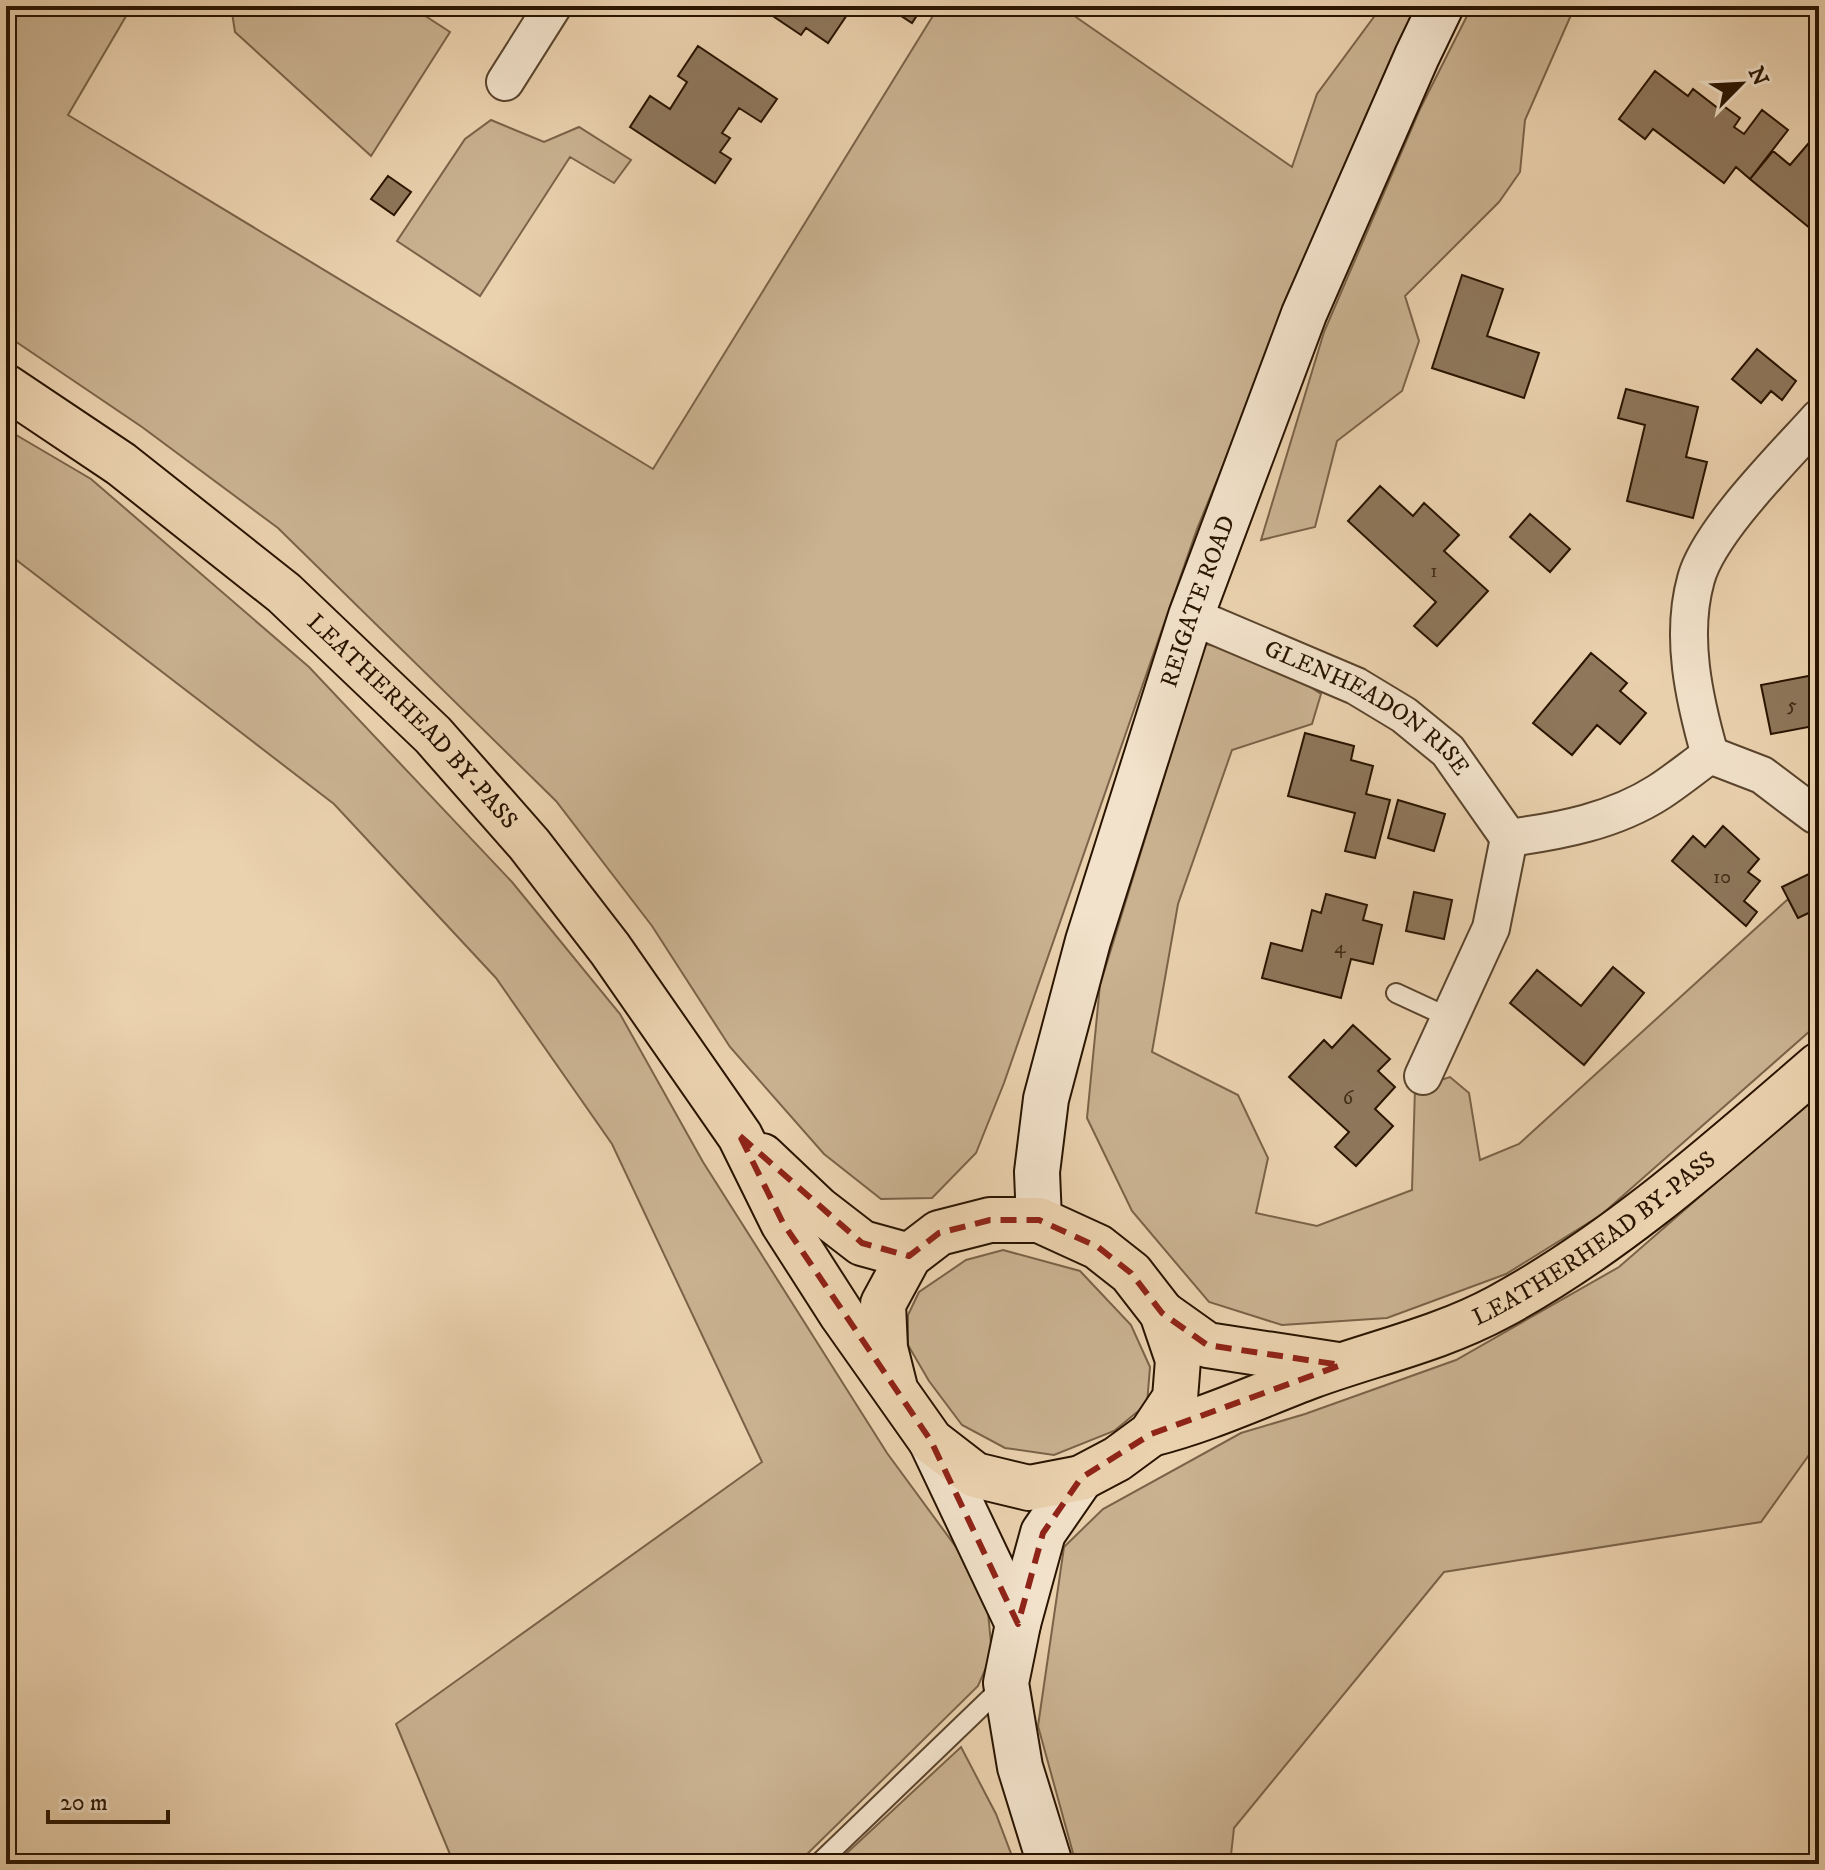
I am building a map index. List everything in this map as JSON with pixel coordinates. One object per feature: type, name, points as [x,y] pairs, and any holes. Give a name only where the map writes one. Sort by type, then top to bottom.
[{"type":"highway","name":"LEATHERHEAD BY-PASS","points":[[6,387],[121,464],[284,593],[433,735],[529,844],[610,949],[740,1136],[783,1223],[842,1315],[895,1388]]},
{"type":"highway","name":"LEATHERHEAD BY-PASS","points":[[1151,1434],[1194,1423],[1341,1365],[1421,1341],[1498,1307],[1600,1246],[1819,1065]]},
{"type":"highway","name":"LEATHERHEAD BY-PASS","points":[[740,1136],[818,1209],[862,1243],[909,1256]]},
{"type":"highway","points":[[990,1220],[1039,1220],[1098,1247],[1131,1273],[1162,1313],[1178,1360],[1175,1398],[1151,1434],[1117,1459],[1081,1478],[1029,1488],[975,1475],[931,1441],[895,1388],[885,1348],[883,1304],[909,1256],[939,1233],[990,1220]]},
{"type":"highway","name":"LEATHERHEAD BY-PASS","points":[[1162,1313],[1207,1345],[1341,1365]]},
{"type":"main road","name":"REIGATE ROAD","points":[[1039,1220],[1037,1172],[1046,1099],[1088,941],[1191,616],[1304,314],[1441,6]]},
{"type":"main road","points":[[931,1441],[1018,1624]]},
{"type":"main road","points":[[1050,1864],[1020,1767],[1006,1683],[1018,1624],[1043,1533],[1081,1478]]},
{"type":"street","points":[[505,82],[553,6]]},
{"type":"street","points":[[1710,755],[1697,711],[1690,669],[1696,578],[1713,543],[1761,482],[1819,418]]},
{"type":"street","name":"GLENHEADON RISE","points":[[1191,616],[1356,686],[1404,715],[1448,751],[1509,838]]},
{"type":"street","points":[[1710,755],[1762,775],[1815,815]]},
{"type":"street","points":[[1423,1076],[1491,928],[1509,838],[1559,832],[1611,815],[1657,793],[1710,755]]},
{"type":"lane","points":[[1396,993],[1450,1018]]},
{"type":"lane","points":[[818,1864],[1006,1683]]},
{"type":"highlighted area","points":[[740,1136],[862,1243],[909,1256],[939,1233],[990,1220],[1039,1220],[1098,1247],[1131,1273],[1162,1313],[1207,1345],[1341,1365],[1151,1434],[1081,1478],[1043,1533],[1018,1624],[931,1441],[783,1223]]},
{"type":"shaded area","points":[[6,6],[132,6],[68,115],[653,469],[939,6],[1060,6],[1292,167],[1317,94],[1382,6],[1424,6],[1334,195],[1197,529],[1004,1083],[976,1153],[932,1198],[881,1199],[824,1154],[730,1047],[652,926],[556,801],[278,528],[142,427],[6,335]]},
{"type":"shaded area","points":[[231,6],[410,6],[450,32],[371,156],[235,32]]},
{"type":"shaded area","points":[[1472,6],[1575,6],[1525,120],[1520,172],[1499,202],[1405,296],[1419,341],[1402,391],[1337,441],[1315,527],[1261,540],[1324,332],[1420,109]]},
{"type":"shaded area","points":[[491,120],[544,142],[579,127],[631,160],[614,183],[570,157],[480,296],[397,241],[465,139]]},
{"type":"shaded area","points":[[6,429],[91,479],[309,667],[512,882],[620,1014],[703,1162],[887,1453],[964,1558],[987,1602],[992,1654],[978,1686],[797,1864],[454,1864],[396,1724],[762,1462],[612,1144],[496,978],[334,804],[6,552]]},
{"type":"shaded area","points":[[1205,644],[1264,656],[1321,694],[1312,724],[1232,750],[1178,904],[1152,1052],[1238,1095],[1268,1158],[1256,1213],[1317,1226],[1412,1190],[1415,1088],[1450,1077],[1469,1093],[1480,1160],[1519,1144],[1788,899],[1798,918],[1819,908],[1819,1023],[1601,1215],[1506,1274],[1387,1318],[1282,1325],[1209,1302],[1132,1211],[1087,1118],[1100,985]]},
{"type":"shaded area","points":[[1819,1093],[1819,1441],[1761,1522],[1444,1572],[1234,1828],[1230,1864],[1076,1864],[1038,1726],[1064,1547],[1103,1509],[1241,1433],[1305,1414],[1456,1360],[1619,1267]]},
{"type":"shaded area","points":[[1003,1250],[1080,1271],[1131,1325],[1150,1367],[1147,1404],[1114,1431],[1054,1455],[1005,1448],[962,1425],[929,1381],[908,1345],[908,1315],[919,1292],[966,1260]]},
{"type":"shaded area","points":[[961,1747],[996,1814],[1015,1864],[835,1864]]},
{"type":"building","points":[[758,6],[853,6],[828,43],[806,28],[801,35]]},
{"type":"building","points":[[886,6],[923,6],[912,23]]},
{"type":"building","points":[[698,46],[777,99],[761,122],[739,108],[722,133],[730,138],[720,152],[731,159],[715,183],[630,127],[650,96],[670,109],[687,82],[678,76]]},
{"type":"building","points":[[1655,71],[1688,96],[1693,89],[1719,109],[1722,105],[1740,118],[1734,127],[1744,134],[1762,110],[1788,130],[1750,179],[1736,167],[1724,183],[1653,129],[1645,139],[1619,119]]},
{"type":"building","points":[[1808,144],[1819,153],[1817,234],[1750,179],[1773,151],[1790,165]]},
{"type":"building","points":[[388,176],[411,192],[394,215],[371,199]]},
{"type":"building","points":[[1462,275],[1503,289],[1487,336],[1539,353],[1524,398],[1432,368]]},
{"type":"building","points":[[1757,349],[1796,381],[1782,400],[1771,391],[1761,403],[1732,379]]},
{"type":"building","points":[[1626,389],[1698,407],[1686,457],[1707,462],[1693,518],[1627,501],[1645,425],[1618,418]]},
{"type":"building","points":[[1380,486],[1413,516],[1424,503],[1459,535],[1444,551],[1488,591],[1437,646],[1414,626],[1436,602],[1348,521]]},
{"type":"building","points":[[1530,514],[1570,549],[1550,572],[1510,537]]},
{"type":"building","points":[[1591,653],[1627,683],[1620,691],[1646,713],[1620,744],[1597,725],[1572,755],[1533,723]]},
{"type":"building","points":[[1819,674],[1819,725],[1771,734],[1761,685]]},
{"type":"building","points":[[1305,733],[1354,746],[1351,760],[1373,766],[1366,794],[1390,800],[1375,858],[1345,851],[1355,813],[1288,796]]},
{"type":"building","points":[[1398,800],[1445,814],[1434,851],[1388,838]]},
{"type":"building","points":[[1723,826],[1759,859],[1748,872],[1760,881],[1744,901],[1757,912],[1746,926],[1672,861],[1693,836],[1705,847]]},
{"type":"building","points":[[1819,869],[1819,908],[1798,918],[1782,887]]},
{"type":"building","points":[[1414,892],[1452,900],[1444,939],[1406,931]]},
{"type":"building","points":[[1326,894],[1367,905],[1363,920],[1382,925],[1373,964],[1351,959],[1341,998],[1262,978],[1271,943],[1302,951],[1312,910],[1321,913]]},
{"type":"building","points":[[1613,967],[1644,993],[1584,1065],[1510,1003],[1537,970],[1581,1006]]},
{"type":"building","points":[[1353,1025],[1390,1059],[1378,1071],[1395,1087],[1375,1109],[1393,1126],[1356,1166],[1335,1147],[1349,1132],[1289,1077],[1324,1040],[1332,1048]]}]
